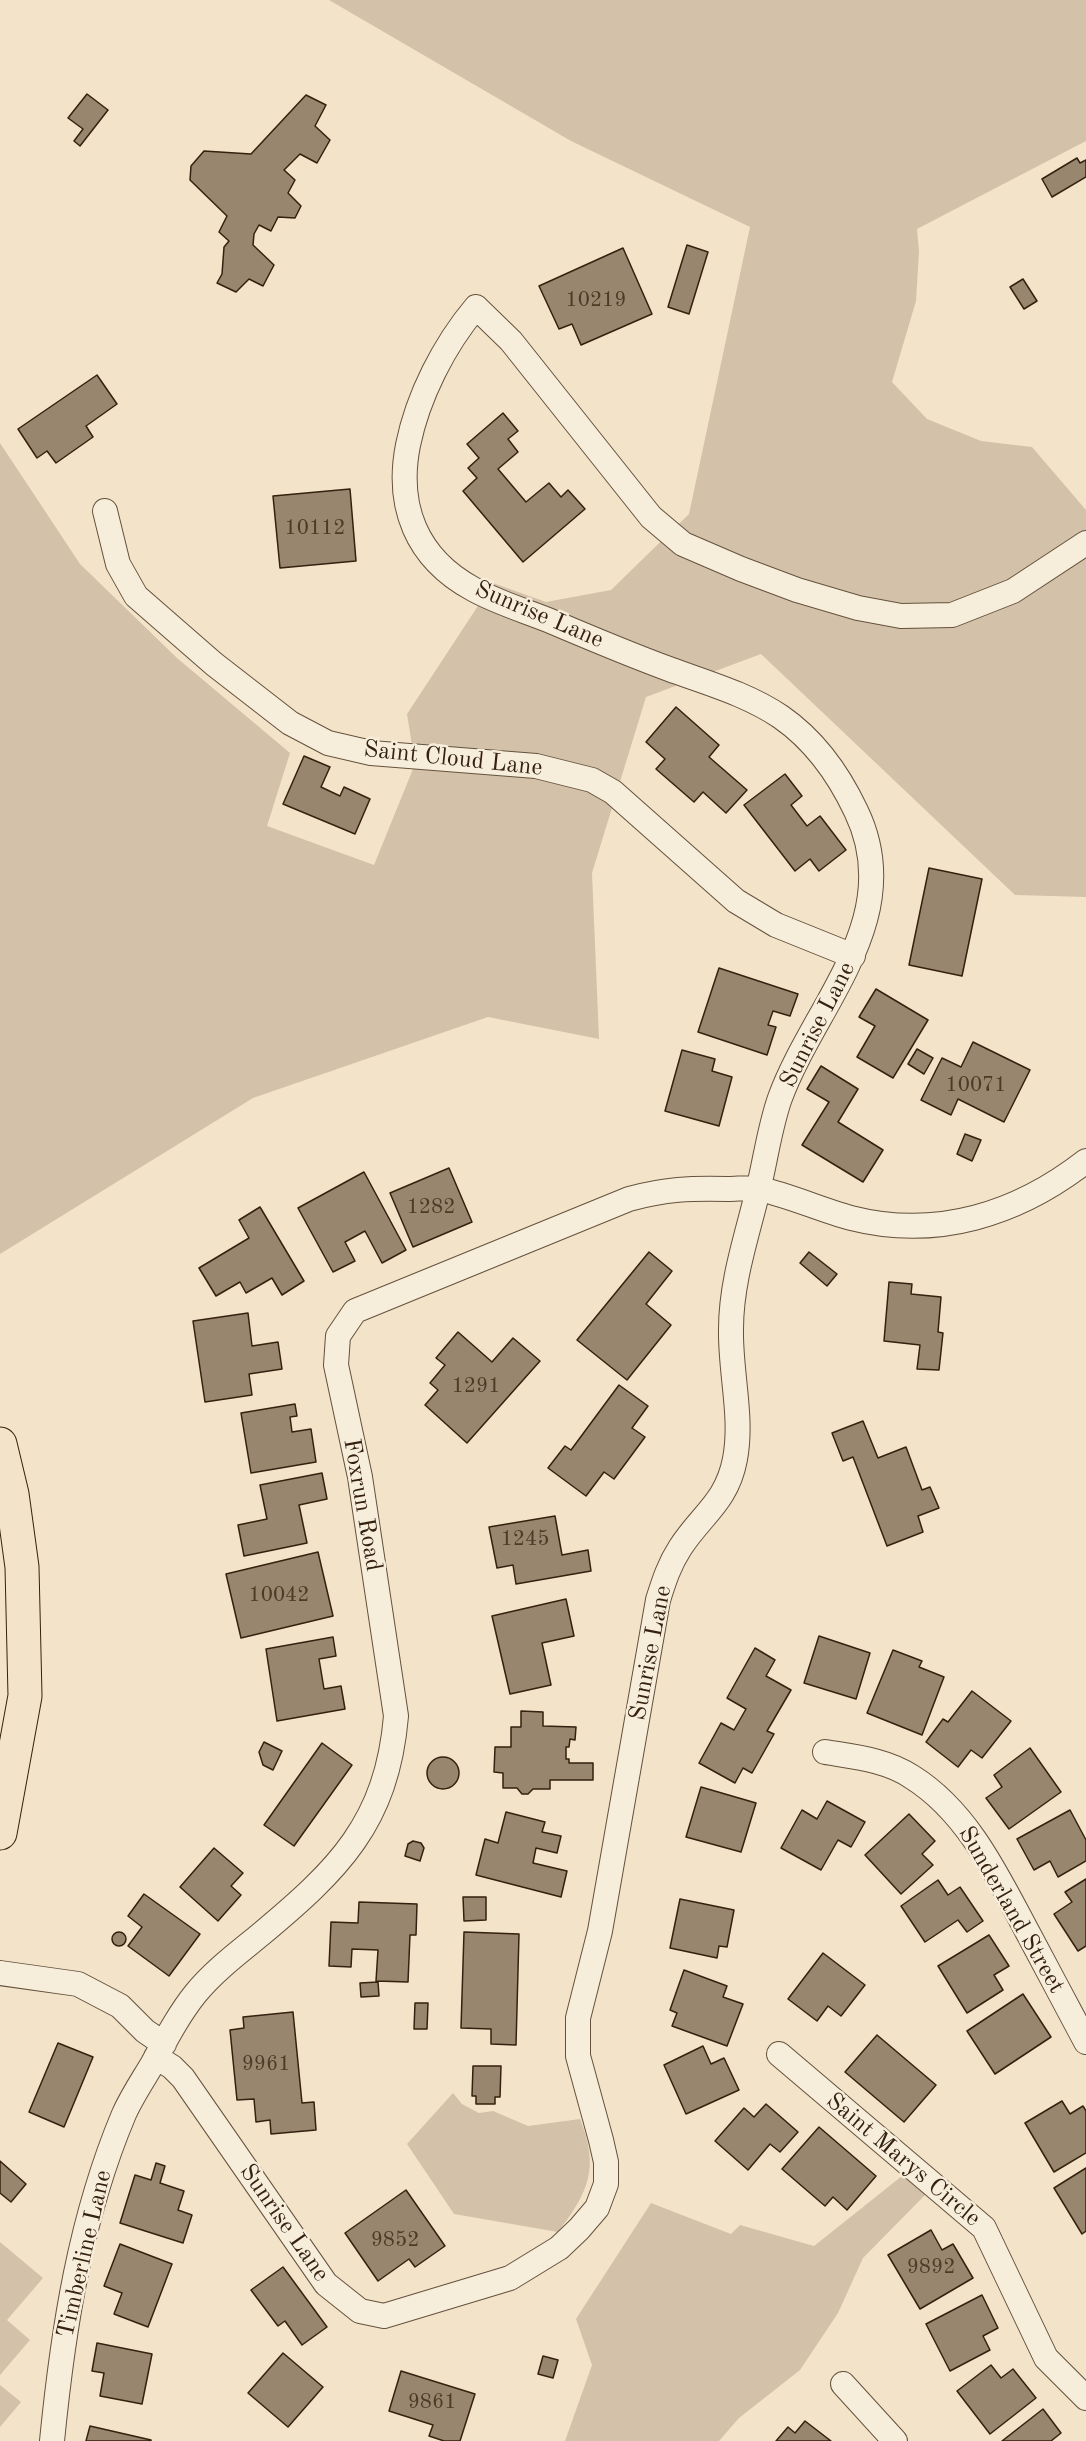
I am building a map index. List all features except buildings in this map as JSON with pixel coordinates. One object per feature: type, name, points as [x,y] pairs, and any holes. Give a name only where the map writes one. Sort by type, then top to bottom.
[{"type":"main road","points":[[0,1444],[12,1494],[22,1567],[25,1696],[0,1833]]},
{"type":"street","name":"Sunrise Lane","points":[[0,1973],[78,1984],[120,2006],[145,2031],[183,2078],[326,2284],[360,2311],[384,2316],[510,2278],[558,2248],[579,2229],[597,2208],[606,2184],[606,2162],[578,2056],[578,2018],[600,1931],[658,1600],[667,1570],[682,1544],[709,1515],[724,1491],[735,1459],[737,1418],[731,1327],[739,1261],[759,1189],[778,1106],[792,1068],[838,988],[864,927],[870,891],[870,857],[866,835],[844,788],[819,752],[801,732],[778,715],[747,698],[647,661],[489,597],[449,574],[432,556],[415,531],[406,503],[403,471],[410,434],[428,387],[454,333],[476,307],[511,341],[651,517],[683,544],[741,570],[797,590],[858,609],[901,616],[952,615],[1013,591],[1086,543]]},
{"type":"street","name":"Saint Cloud Lane","points":[[105,511],[118,564],[136,596],[205,656],[290,723],[328,743],[371,753],[536,766],[592,780],[613,792],[736,902],[776,925],[853,956]]},
{"type":"street","name":"Foxrun Road","points":[[160,2050],[195,1994],[212,1975],[308,1895],[339,1863],[360,1834],[377,1802],[388,1768],[394,1742],[396,1716],[360,1478],[336,1365],[338,1336],[355,1311],[629,1199],[661,1190],[759,1189],[853,1218],[899,1226],[960,1223],[998,1212],[1031,1197],[1086,1161]]},
{"type":"street","name":"Sunderland Street","points":[[825,1752],[880,1762],[911,1776],[933,1792],[964,1824],[1001,1884],[1086,2042]]},
{"type":"street","name":"Timberline Lane","points":[[52,2441],[57,2386],[72,2289],[89,2217],[103,2169],[125,2112],[160,2050]]},
{"type":"street","name":"Saint Marys Circle","points":[[778,2054],[984,2228],[1046,2358],[1086,2398]]},
{"type":"street","points":[[843,2384],[895,2441]]},
{"type":"shaded area","points":[[329,0],[1086,0],[1086,141],[917,229],[919,251],[916,301],[892,382],[927,419],[981,441],[1032,447],[1086,510],[1086,897],[1015,895],[761,654],[646,697],[592,873],[599,1039],[488,1017],[253,1098],[0,1254],[0,443],[80,564],[177,658],[290,753],[267,826],[374,865],[415,764],[407,714],[493,583],[546,602],[611,590],[689,514],[750,227],[571,141]]},
{"type":"shaded area","points":[[453,2093],[462,2104],[479,2113],[493,2111],[528,2126],[580,2119],[589,2152],[588,2179],[577,2205],[558,2232],[454,2214],[407,2144]]},
{"type":"shaded area","points":[[907,2172],[928,2192],[863,2258],[838,2313],[800,2370],[739,2418],[719,2441],[565,2441],[592,2365],[576,2319],[651,2203],[731,2234],[740,2225],[814,2246]]},
{"type":"shaded area","points":[[0,2242],[43,2278],[7,2320],[30,2340],[0,2375]]},
{"type":"shaded area","points":[[0,2385],[21,2402],[0,2427]]}]
